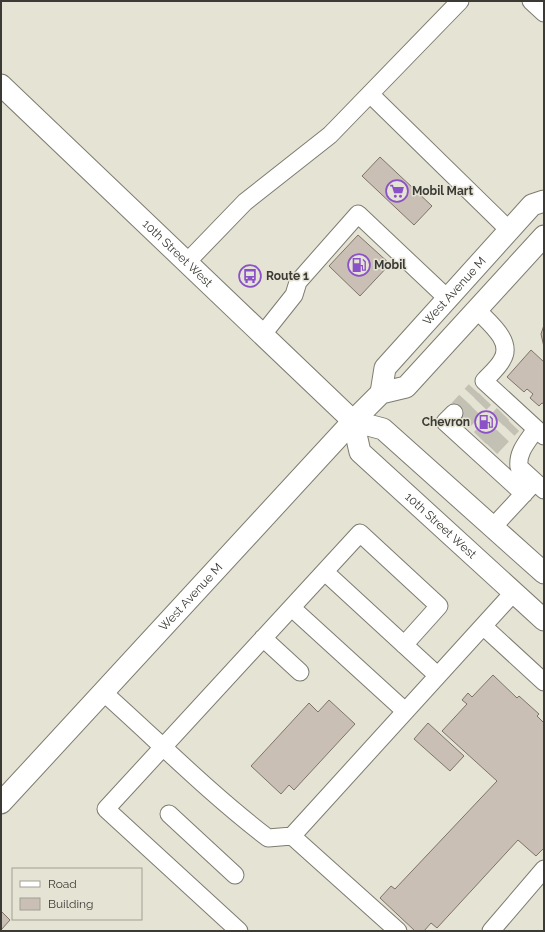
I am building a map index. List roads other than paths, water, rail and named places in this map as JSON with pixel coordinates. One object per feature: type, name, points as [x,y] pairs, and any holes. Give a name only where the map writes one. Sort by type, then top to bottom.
[{"type":"main road","name":"10th Street West","points":[[1,85],[354,421],[383,429],[544,573]]},
{"type":"main road","name":"West Avenue M","points":[[1,803],[381,393],[385,368],[532,205],[544,201]]},
{"type":"main road","points":[[381,393],[406,387],[544,236]]},
{"type":"main road","name":"10th Street West","points":[[354,421],[360,452],[544,620]]},
{"type":"lane","points":[[187,262],[245,202],[330,135],[460,1]]},
{"type":"lane","points":[[531,1],[544,13]]},
{"type":"lane","points":[[370,94],[510,230]]},
{"type":"lane","points":[[263,334],[294,295],[298,282],[358,214],[447,298]]},
{"type":"lane","points":[[476,309],[506,344],[506,352],[484,390],[512,415],[540,432],[518,458],[519,467],[534,489]]},
{"type":"lane","points":[[457,422],[482,447],[534,489]]},
{"type":"lane","points":[[492,527],[534,489]]},
{"type":"lane","points":[[238,931],[106,809],[360,534],[439,606],[404,645]]},
{"type":"lane","points":[[325,572],[437,675]]},
{"type":"lane","points":[[104,692],[164,746],[211,792],[268,838],[292,836],[514,592]]},
{"type":"lane","points":[[292,608],[405,711]]},
{"type":"lane","points":[[483,626],[544,682]]},
{"type":"lane","points":[[263,638],[300,672]]},
{"type":"lane","points":[[169,814],[235,875]]},
{"type":"lane","points":[[292,836],[398,931]]},
{"type":"lane","points":[[491,931],[544,869]]},
{"type":"tunnel","points":[[454,413],[475,390]]},
{"type":"tunnel","points":[[463,422],[485,399]]},
{"type":"tunnel","points":[[480,438],[503,414]]},
{"type":"tunnel","points":[[491,448],[513,425]]},
{"type":"place","name":"Mobil Mart","points":[[397,191]]},
{"type":"place","name":"Mobil","points":[[359,265]]},
{"type":"place","name":"Route 1","points":[[250,276]]},
{"type":"place","name":"Chevron","points":[[486,422]]}]
